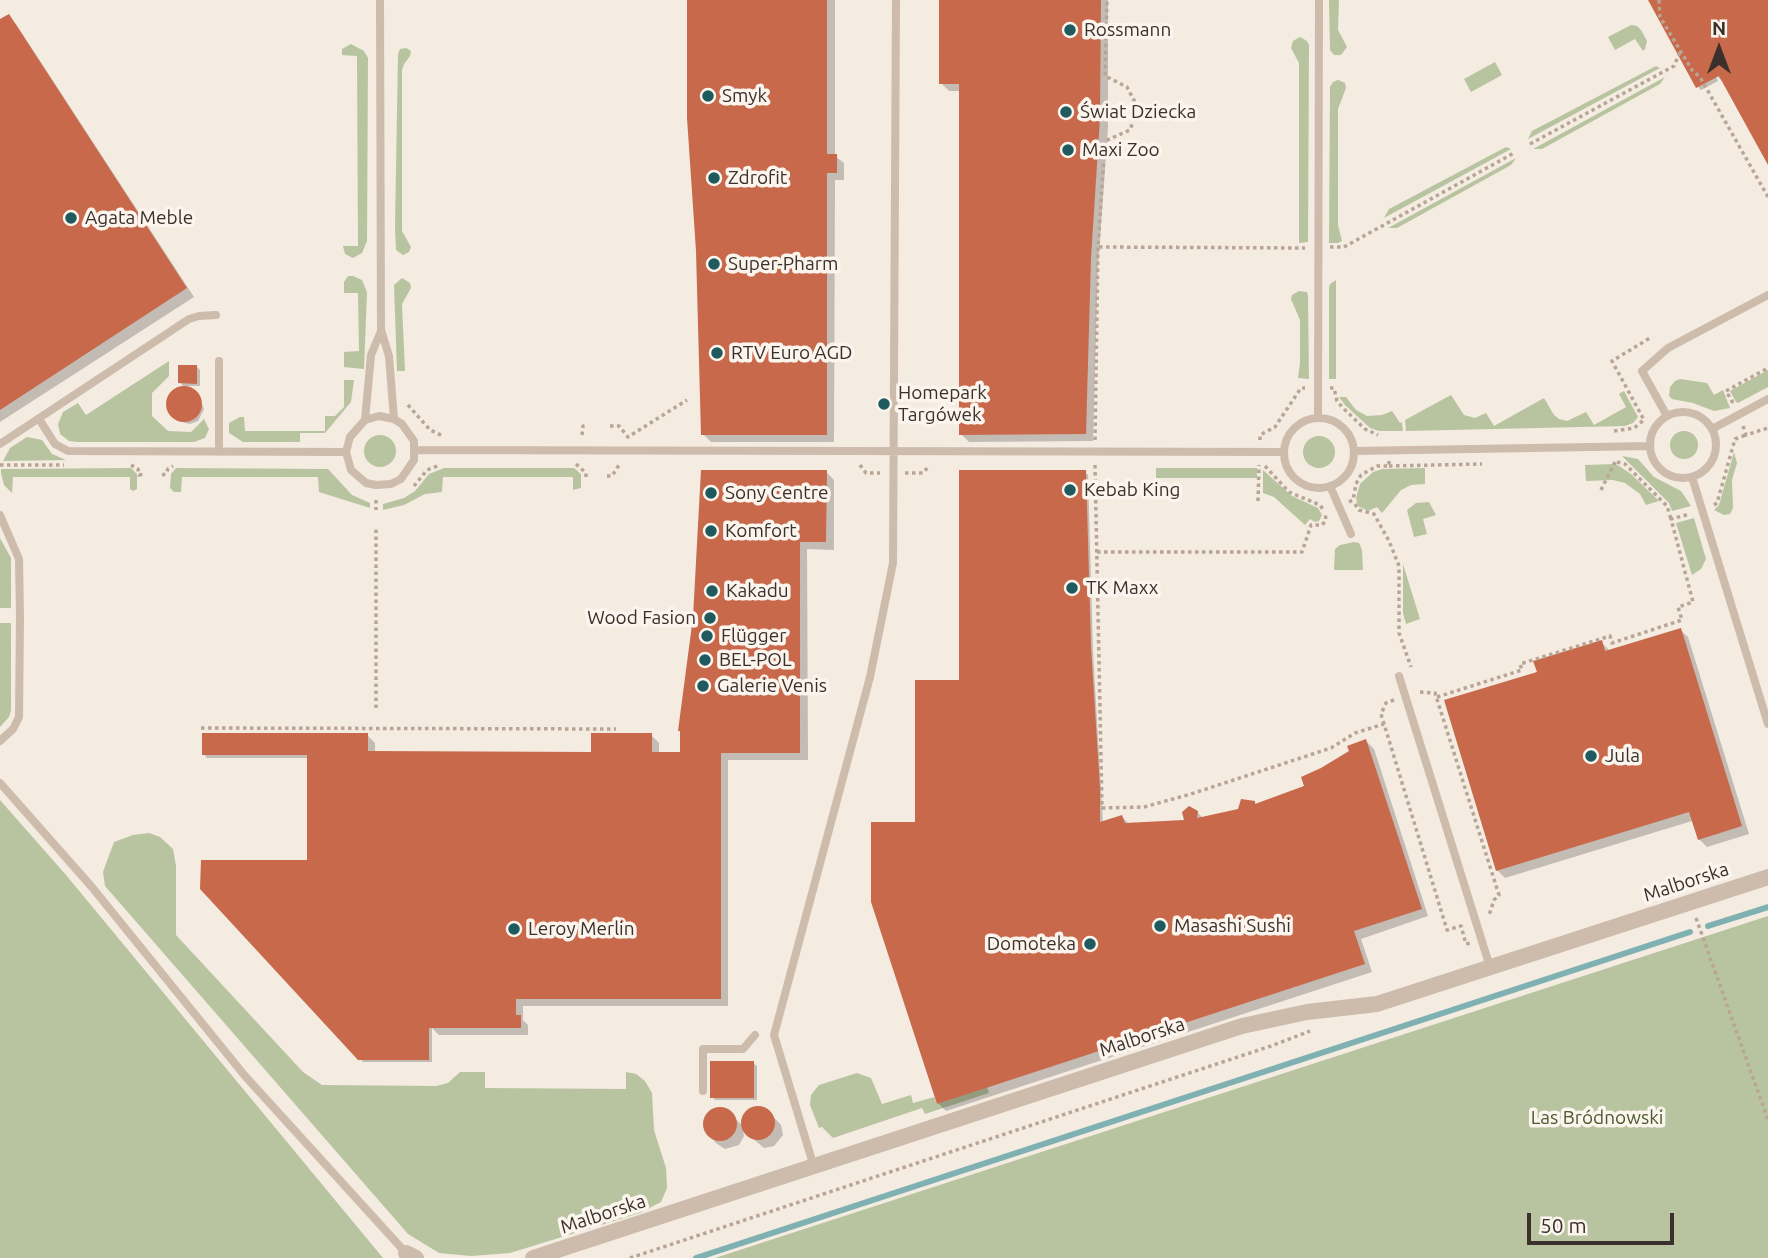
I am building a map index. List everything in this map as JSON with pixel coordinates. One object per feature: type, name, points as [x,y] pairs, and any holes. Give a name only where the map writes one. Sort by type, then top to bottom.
[{"type":"street","name":"Malborska","points":[[533,1258],[1242,1027],[1307,1012],[1377,1004],[1768,877]]},
{"type":"lane","points":[[380,0],[381,330],[389,356],[394,419]]},
{"type":"lane","points":[[814,1167],[774,1035],[873,663],[893,563],[896,0]]},
{"type":"lane","points":[[1318,418],[1319,0]]},
{"type":"lane","points":[[1667,416],[1642,371],[1668,348],[1768,295]]},
{"type":"lane","points":[[0,444],[189,319],[216,316]]},
{"type":"lane","points":[[365,420],[371,355],[381,330]]},
{"type":"lane","points":[[219,361],[219,452]]},
{"type":"lane","points":[[1713,429],[1768,399]]},
{"type":"lane","points":[[1680,412],[1693,413],[1704,419],[1713,429],[1716,439],[1715,455],[1706,468],[1692,477],[1680,478],[1664,471],[1653,457],[1650,446],[1654,428],[1667,416],[1680,412]]},
{"type":"lane","points":[[379,416],[394,419],[415,441],[410,469],[401,479],[391,484],[366,483],[358,477],[348,462],[346,452],[350,437],[365,420],[379,416]]},
{"type":"lane","points":[[1318,418],[1337,423],[1346,430],[1354,451],[1347,474],[1330,486],[1317,487],[1300,482],[1291,473],[1284,452],[1293,429],[1303,422],[1318,418]]},
{"type":"lane","points":[[39,419],[55,444],[68,451],[346,452]]},
{"type":"lane","points":[[1354,451],[1650,446]]},
{"type":"lane","points":[[415,450],[1284,452]]},
{"type":"lane","points":[[1692,477],[1768,724]]},
{"type":"lane","points":[[1330,486],[1351,534]]},
{"type":"lane","points":[[0,515],[19,559],[20,615],[19,717],[13,729],[0,740]]},
{"type":"lane","points":[[1399,676],[1490,968]]},
{"type":"lane","points":[[0,783],[90,886],[244,1076],[411,1256]]},
{"type":"lane","points":[[703,1091],[703,1049],[743,1049],[755,1035]]},
{"type":"path","points":[[1107,0],[1105,76],[1127,87],[1138,108],[1130,130],[1105,141],[1098,247],[1094,452],[1102,808],[1144,807],[1331,748],[1355,733],[1384,724]]},
{"type":"path","points":[[1659,0],[1660,17],[1692,70],[1700,77],[1768,197]]},
{"type":"path","points":[[1530,144],[1674,66],[1681,51]]},
{"type":"path","points":[[1617,431],[1633,428],[1644,420],[1612,361],[1650,338]]},
{"type":"path","points":[[610,426],[619,426],[628,437],[687,400]]},
{"type":"path","points":[[405,402],[430,430],[444,437],[443,442]]},
{"type":"path","points":[[1671,519],[1717,503],[1735,439],[1746,435]]},
{"type":"path","points":[[1437,697],[1522,670],[1520,664],[1610,636],[1612,643],[1682,620],[1678,607],[1693,603],[1667,506],[1625,464],[1616,462],[1601,490]]},
{"type":"path","points":[[408,491],[428,470],[443,463]]},
{"type":"path","points":[[576,464],[586,473],[586,477]]},
{"type":"path","points":[[607,476],[612,476],[619,465],[628,465]]},
{"type":"path","points":[[1258,501],[1259,465]]},
{"type":"path","points":[[368,498],[384,499]]},
{"type":"path","points":[[376,500],[376,510]]},
{"type":"path","points":[[1097,552],[1302,552],[1311,525],[1322,525],[1326,520],[1325,513]]},
{"type":"path","points":[[376,527],[376,708]]},
{"type":"path","points":[[201,728],[616,729]]},
{"type":"path","points":[[1690,902],[1768,1120]]},
{"type":"path","points":[[629,1258],[1258,1050],[1318,1027]]},
{"type":"green space","points":[[1329,0],[1339,0],[1338,30],[1347,47],[1341,55],[1334,55],[1330,50]]},
{"type":"green space","points":[[1631,25],[1641,30],[1647,41],[1645,49],[1643,51],[1635,39],[1615,50],[1608,37]]},
{"type":"green space","points":[[1300,37],[1309,45],[1308,242],[1299,243],[1299,63],[1291,48],[1293,41]]},
{"type":"green space","points":[[351,44],[364,51],[368,58],[367,241],[362,253],[353,258],[345,254],[343,246],[358,246],[357,56],[342,55],[342,49]]},
{"type":"green space","points":[[400,49],[411,51],[402,70],[402,231],[411,247],[409,252],[403,255],[396,250],[395,227],[398,54]]},
{"type":"green space","points":[[1495,62],[1502,75],[1471,92],[1464,79]]},
{"type":"green space","points":[[1656,66],[1660,68],[1528,139],[1532,131]]},
{"type":"green space","points":[[1665,77],[1660,84],[1542,149],[1533,149]]},
{"type":"green space","points":[[1338,80],[1345,83],[1346,88],[1338,109],[1338,225],[1342,241],[1329,243],[1330,87]]},
{"type":"green space","points":[[1506,147],[1511,149],[1384,218],[1389,209]]},
{"type":"green space","points":[[1516,158],[1511,165],[1397,228],[1388,228]]},
{"type":"green space","points":[[348,276],[362,280],[367,292],[364,369],[344,367],[344,352],[359,351],[358,293],[344,293],[344,282]]},
{"type":"green space","points":[[402,278],[410,283],[411,288],[402,304],[405,371],[397,371],[394,285]]},
{"type":"green space","points":[[1336,280],[1336,379],[1329,379],[1329,288]]},
{"type":"green space","points":[[1299,291],[1307,292],[1308,296],[1309,379],[1298,378],[1300,320],[1291,299],[1292,295]]},
{"type":"green space","points":[[169,361],[169,376],[152,393],[152,416],[168,431],[191,432],[204,419],[209,429],[205,438],[194,442],[77,442],[69,441],[60,434],[58,424],[63,412],[78,403],[86,415]]},
{"type":"green space","points":[[1768,370],[1768,387],[1736,402],[1730,391]]},
{"type":"green space","points":[[1680,379],[1707,383],[1714,395],[1723,390],[1730,408],[1714,411],[1672,399],[1669,396],[1670,387]]},
{"type":"green space","points":[[344,380],[354,380],[351,402],[325,433],[300,433],[300,442],[243,442],[229,433],[229,423],[240,417],[244,417],[245,431],[325,431],[325,416],[335,416],[344,407]]},
{"type":"green space","points":[[1624,391],[1638,417],[1625,426],[1406,431],[1405,420],[1451,395],[1464,415],[1475,418],[1486,413],[1494,426],[1544,398],[1559,419],[1567,421],[1586,412],[1594,425],[1626,407],[1619,394]]},
{"type":"green space","points":[[1339,397],[1346,397],[1356,410],[1367,416],[1392,411],[1400,423],[1402,422],[1403,431],[1379,431],[1370,428]]},
{"type":"green space","points":[[1684,431],[1694,435],[1698,445],[1694,455],[1684,459],[1674,455],[1670,445],[1674,435]]},
{"type":"green space","points":[[380,435],[391,440],[396,451],[391,462],[380,467],[369,462],[364,451],[369,440]]},
{"type":"green space","points":[[1319,436],[1330,441],[1335,452],[1330,463],[1319,468],[1308,463],[1303,452],[1308,441]]},
{"type":"green space","points":[[27,437],[42,440],[52,454],[66,460],[3,461],[10,448]]},
{"type":"green space","points":[[1734,452],[1737,463],[1732,480],[1733,508],[1730,514],[1724,515],[1714,510],[1719,505]]},
{"type":"green space","points":[[1622,456],[1638,459],[1654,477],[1681,491],[1691,506],[1672,511],[1669,503]]},
{"type":"green space","points":[[1616,464],[1631,474],[1659,501],[1646,505],[1640,494],[1625,483],[1613,480],[1586,481],[1585,465]]},
{"type":"green space","points":[[131,468],[137,474],[137,489],[133,491],[130,489],[130,477],[13,477],[12,493],[4,485],[1,473],[1,469]]},
{"type":"green space","points":[[176,468],[328,469],[352,495],[370,503],[370,508],[319,492],[318,477],[182,477],[181,492],[174,492],[170,488],[171,474]]},
{"type":"green space","points":[[444,468],[574,468],[581,474],[581,488],[573,490],[573,477],[443,477],[442,492],[425,494],[404,505],[383,510],[383,504],[404,498],[415,491],[429,474]]},
{"type":"green space","points":[[1156,468],[1257,468],[1257,478],[1156,478]]},
{"type":"green space","points":[[1425,468],[1425,484],[1411,485],[1401,490],[1382,513],[1377,507],[1368,511],[1358,506],[1356,498],[1360,484],[1373,472],[1382,469]]},
{"type":"green space","points":[[1263,470],[1292,496],[1318,508],[1322,515],[1319,521],[1310,519],[1305,525],[1274,497],[1263,493]]},
{"type":"green space","points":[[1429,502],[1436,515],[1423,519],[1427,534],[1414,537],[1407,510],[1416,503]]},
{"type":"green space","points":[[1694,518],[1706,559],[1701,569],[1692,575],[1676,523]]},
{"type":"green space","points":[[0,538],[11,558],[11,608],[0,608]]},
{"type":"green space","points":[[1354,542],[1359,543],[1362,550],[1363,570],[1334,570],[1335,549]]},
{"type":"green space","points":[[1403,564],[1420,619],[1406,624],[1403,613]]},
{"type":"green space","points":[[0,623],[11,623],[11,710],[9,717],[0,727]]},
{"type":"green space","points":[[0,800],[66,875],[383,1258],[0,1258]]},
{"type":"green space","points":[[149,833],[160,837],[173,849],[176,866],[176,935],[303,1072],[322,1085],[436,1086],[448,1083],[460,1072],[485,1072],[485,1088],[626,1089],[626,1072],[636,1074],[645,1081],[652,1093],[654,1130],[666,1168],[667,1188],[661,1202],[640,1213],[510,1253],[471,1256],[439,1253],[408,1234],[105,886],[103,872],[114,842]]},
{"type":"green space","name":"Las Bródnowski","points":[[1768,916],[1768,1258],[715,1258]]},
{"type":"green space","points":[[857,1073],[871,1078],[882,1104],[911,1095],[913,1103],[934,1097],[937,1104],[987,1087],[989,1093],[925,1114],[922,1108],[833,1138],[822,1127],[819,1128],[810,1105],[811,1095],[819,1085]]},
{"type":"building","points":[[687,0],[827,0],[827,154],[837,154],[837,173],[827,173],[827,435],[701,435],[696,251],[687,118]]},
{"type":"building","points":[[939,0],[1101,0],[1100,118],[1091,258],[1086,434],[959,435],[959,84],[939,84]]},
{"type":"building","points":[[1648,0],[1768,0],[1768,165],[1719,76],[1696,88]]},
{"type":"building","name":"Agata Meble","points":[[9,14],[187,288],[0,410],[0,19]]},
{"type":"building","points":[[178,365],[197,365],[197,384],[178,383]]},
{"type":"building","points":[[184,386],[196,392],[202,404],[196,416],[184,422],[172,416],[166,404],[172,392]]},
{"type":"building","name":"Leroy Merlin","points":[[701,470],[827,470],[826,542],[800,542],[800,753],[721,753],[721,999],[516,999],[516,1015],[521,1015],[521,1028],[429,1028],[429,1060],[358,1060],[200,889],[201,860],[307,860],[307,755],[202,755],[202,733],[368,733],[368,751],[591,752],[591,733],[652,733],[652,752],[680,752],[678,731],[693,617]]},
{"type":"building","points":[[959,470],[1086,470],[1100,822],[1122,815],[1125,823],[1184,820],[1182,812],[1189,806],[1198,811],[1197,818],[1238,809],[1241,799],[1255,801],[1255,804],[1304,786],[1301,777],[1349,751],[1347,746],[1366,739],[1422,909],[1354,931],[1365,964],[937,1104],[871,902],[871,822],[915,822],[915,680],[959,680]]},
{"type":"building","name":"Jula","points":[[1681,628],[1742,826],[1698,840],[1689,812],[1496,871],[1444,700],[1537,672],[1533,661],[1602,640],[1605,651]]},
{"type":"building","points":[[710,1061],[754,1061],[754,1098],[710,1098]]},
{"type":"building","points":[[758,1106],[770,1111],[775,1123],[770,1135],[758,1140],[746,1135],[741,1123],[746,1111]]},
{"type":"building","points":[[720,1107],[732,1112],[737,1124],[732,1136],[720,1141],[708,1136],[703,1124],[708,1112]]},
{"type":"waterway","points":[[1708,926],[1768,907]]},
{"type":"waterway","points":[[696,1258],[1690,932]]},
{"type":"place","name":"Rossmann","points":[[1070,30]]},
{"type":"place","name":"Smyk","points":[[708,96]]},
{"type":"place","name":"Świat Dziecka","points":[[1066,112]]},
{"type":"place","name":"Maxi Zoo","points":[[1068,150]]},
{"type":"place","name":"Zdrofit","points":[[714,178]]},
{"type":"place","name":"Agata Meble","points":[[71,218]]},
{"type":"place","name":"Super-Pharm","points":[[714,264]]},
{"type":"place","name":"RTV Euro AGD","points":[[717,353]]},
{"type":"place","name":"Homepark Targówek","points":[[884,404]]},
{"type":"place","name":"Kebab King","points":[[1070,490]]},
{"type":"place","name":"Sony Centre","points":[[711,493]]},
{"type":"place","name":"Komfort","points":[[711,531]]},
{"type":"place","name":"TK Maxx","points":[[1072,588]]},
{"type":"place","name":"Kakadu","points":[[712,591]]},
{"type":"place","name":"Wood Fasion","points":[[710,618]]},
{"type":"place","name":"Flügger","points":[[707,636]]},
{"type":"place","name":"BEL-POL","points":[[705,660]]},
{"type":"place","name":"Galerie Venis","points":[[703,686]]},
{"type":"place","name":"Jula","points":[[1591,756]]},
{"type":"place","name":"Masashi Sushi","points":[[1160,926]]},
{"type":"place","name":"Leroy Merlin","points":[[514,929]]},
{"type":"place","name":"Domoteka","points":[[1090,944]]}]
